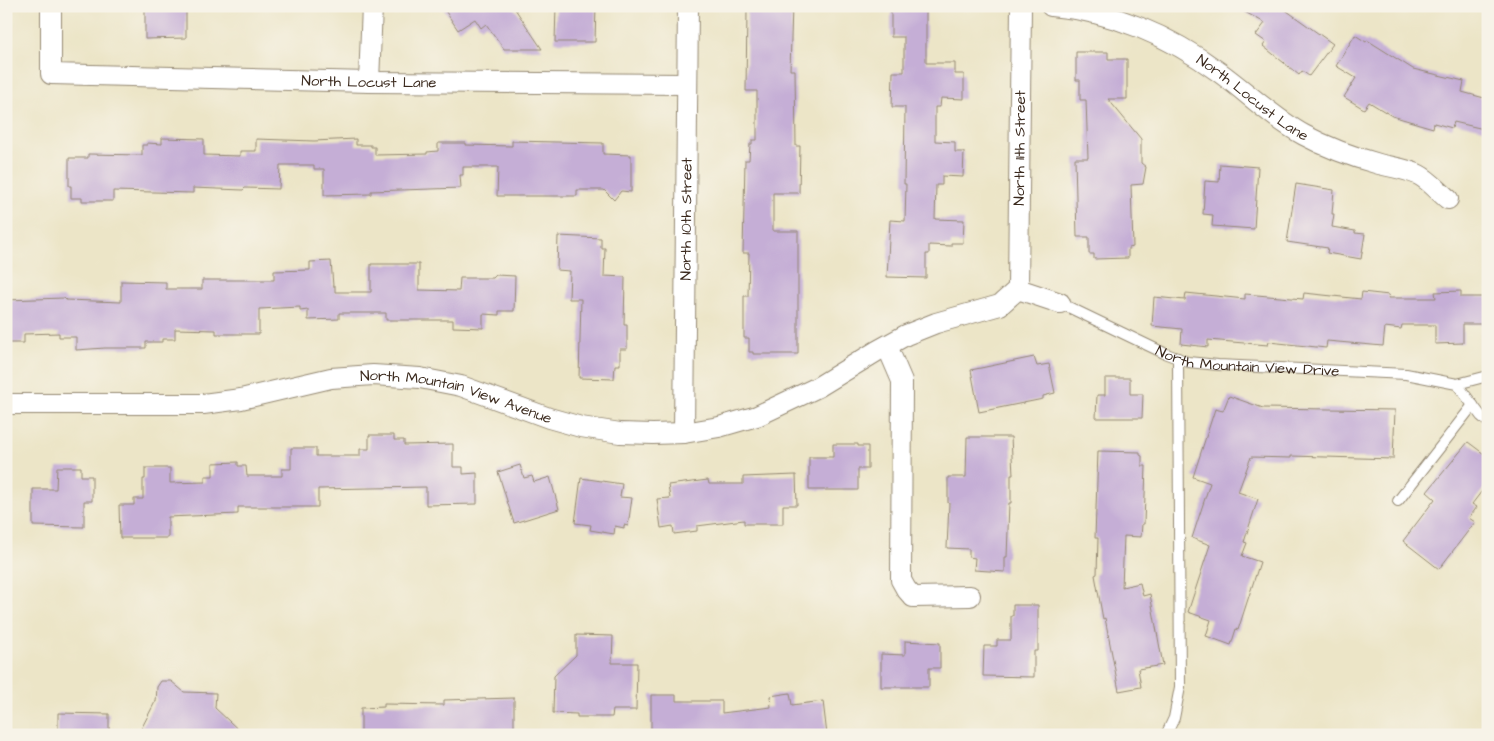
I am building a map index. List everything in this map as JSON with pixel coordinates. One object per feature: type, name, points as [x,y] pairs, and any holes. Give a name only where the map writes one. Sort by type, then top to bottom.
[{"type":"street","name":"North Locust Lane","points":[[51,6],[51,74],[369,82],[687,84]]},
{"type":"street","points":[[369,82],[372,6]]},
{"type":"street","name":"North 10th Street","points":[[684,433],[688,6]]},
{"type":"street","name":"North 11th Street","points":[[1018,289],[1021,6]]},
{"type":"street","name":"North Locust Lane","points":[[1051,6],[1109,17],[1142,28],[1174,43],[1219,72],[1274,116],[1304,135],[1353,157],[1420,175],[1448,199]]},
{"type":"street","name":"North Mountain View Drive","points":[[1018,289],[1060,303]]},
{"type":"street","name":"North Mountain View Avenue","points":[[6,404],[203,404],[241,399],[331,378],[373,375],[420,378],[462,386],[549,418],[581,427],[620,433],[684,433],[719,427],[757,416],[818,387],[886,346],[936,322],[1000,305],[1018,289]]},
{"type":"street","points":[[886,346],[902,381],[901,580],[914,597],[970,596]]},
{"type":"lane","name":"North Mountain View Drive","points":[[1060,303],[1164,353],[1188,362],[1218,366],[1406,374],[1457,384],[1488,376]]},
{"type":"lane","points":[[1166,735],[1174,718],[1180,687],[1178,358]]},
{"type":"lane","points":[[1457,384],[1481,416],[1488,422]]},
{"type":"lane","points":[[1398,501],[1473,405]]},
{"type":"building","points":[[145,6],[184,6],[184,10],[186,10],[186,38],[145,39]]},
{"type":"building","points":[[442,6],[513,6],[542,49],[504,49],[486,24],[481,28],[475,19],[458,30]]},
{"type":"building","points":[[556,6],[596,6],[595,42],[555,42]]},
{"type":"building","points":[[750,6],[792,6],[790,70],[795,70],[796,146],[800,146],[799,193],[773,193],[773,231],[798,231],[798,354],[753,354],[753,352],[749,352],[749,338],[744,338],[744,296],[748,296],[749,253],[743,253],[745,160],[749,160],[752,140],[757,140],[757,91],[746,91],[747,10],[750,10]]},
{"type":"building","points":[[891,6],[926,6],[926,63],[955,63],[955,74],[964,74],[964,99],[941,98],[940,107],[935,107],[935,141],[955,142],[955,152],[964,152],[963,177],[942,176],[942,185],[936,185],[935,219],[964,220],[963,243],[951,243],[951,246],[929,245],[929,254],[926,254],[926,278],[887,277],[890,220],[905,221],[906,184],[904,184],[905,107],[892,107],[893,72],[904,72],[904,37],[891,37]]},
{"type":"building","points":[[1234,6],[1280,6],[1333,44],[1309,76],[1302,71],[1299,75],[1263,46],[1266,42],[1256,35],[1265,23]]},
{"type":"building","points":[[1355,35],[1366,42],[1367,40],[1413,69],[1464,81],[1462,92],[1488,99],[1488,130],[1454,122],[1452,128],[1434,123],[1433,128],[1392,116],[1369,102],[1364,109],[1344,97],[1356,78],[1336,66]]},
{"type":"building","points":[[1076,52],[1108,52],[1108,59],[1127,59],[1127,99],[1108,99],[1141,139],[1141,163],[1146,167],[1143,184],[1131,185],[1133,247],[1128,248],[1128,258],[1094,259],[1094,254],[1089,254],[1089,237],[1077,237],[1075,158],[1088,158],[1086,100],[1080,100],[1080,80],[1076,80]]},
{"type":"building","points":[[162,138],[204,139],[204,155],[240,156],[240,151],[256,151],[256,139],[314,141],[356,139],[356,145],[371,145],[371,147],[375,147],[375,155],[427,154],[427,152],[438,151],[438,143],[512,146],[512,141],[603,143],[603,154],[631,155],[631,192],[621,191],[614,200],[604,190],[577,190],[577,196],[497,196],[498,167],[463,167],[463,175],[460,175],[461,188],[371,191],[371,194],[324,195],[324,169],[314,169],[314,165],[280,165],[279,189],[193,188],[193,193],[113,191],[113,201],[82,201],[82,198],[71,198],[69,158],[88,158],[88,154],[142,155],[142,145],[147,145],[147,143],[162,144]]},
{"type":"building","points":[[1220,164],[1258,167],[1254,229],[1212,226],[1213,215],[1203,214],[1205,181],[1219,182]]},
{"type":"building","points":[[1296,184],[1334,190],[1332,227],[1365,234],[1361,259],[1327,253],[1328,248],[1287,242]]},
{"type":"building","points":[[558,236],[601,238],[601,248],[605,248],[604,276],[625,277],[624,325],[627,325],[627,349],[620,349],[620,365],[615,365],[614,379],[579,378],[581,299],[569,299],[570,271],[557,270]]},
{"type":"building","points":[[331,261],[335,292],[371,292],[371,264],[419,264],[419,290],[459,291],[460,278],[493,278],[496,275],[515,276],[514,311],[499,311],[499,315],[483,314],[483,328],[453,327],[453,320],[386,320],[386,313],[339,313],[339,319],[308,320],[308,310],[300,311],[300,307],[259,309],[259,334],[216,334],[216,330],[175,329],[175,339],[162,339],[162,342],[146,342],[146,348],[76,350],[76,337],[59,337],[59,333],[24,334],[24,343],[6,343],[6,300],[64,298],[66,300],[121,302],[121,281],[166,282],[166,289],[202,289],[202,280],[274,280],[274,271],[310,270],[310,262]]},
{"type":"building","points":[[1461,291],[1461,297],[1488,297],[1488,324],[1463,324],[1463,343],[1435,344],[1435,325],[1402,325],[1401,329],[1385,327],[1383,346],[1327,341],[1326,348],[1269,342],[1268,345],[1208,340],[1208,347],[1181,344],[1182,329],[1152,326],[1154,297],[1185,300],[1186,293],[1245,299],[1245,294],[1303,299],[1304,293],[1361,299],[1362,292],[1389,295],[1388,298],[1436,298],[1435,292]]},
{"type":"building","points":[[1034,357],[1037,366],[1049,364],[1055,393],[1043,396],[1043,399],[979,412],[971,370]]},
{"type":"building","points":[[1105,378],[1130,378],[1130,394],[1143,394],[1142,418],[1096,418],[1097,395],[1105,395]]},
{"type":"building","points":[[1229,396],[1263,408],[1395,410],[1393,459],[1291,456],[1291,458],[1251,457],[1238,492],[1258,499],[1244,542],[1247,543],[1242,556],[1260,562],[1238,630],[1236,629],[1231,645],[1206,636],[1211,620],[1188,612],[1210,545],[1192,538],[1210,483],[1193,477],[1215,409],[1223,411]]},
{"type":"building","points":[[369,435],[394,435],[394,440],[404,440],[404,445],[453,444],[453,467],[463,467],[463,474],[477,473],[477,504],[426,505],[426,487],[318,489],[318,507],[238,507],[238,514],[168,517],[168,538],[120,538],[119,505],[134,505],[134,499],[143,499],[145,468],[170,468],[170,483],[205,482],[205,476],[213,476],[213,463],[238,462],[238,466],[246,466],[247,476],[282,476],[282,469],[291,469],[291,448],[316,448],[316,456],[360,456],[360,449],[369,449]]},
{"type":"building","points":[[967,437],[1011,437],[1013,475],[1011,475],[1011,503],[1009,503],[1005,572],[974,570],[975,558],[969,557],[969,549],[947,548],[948,477],[966,477]]},
{"type":"building","points":[[1468,442],[1488,457],[1488,483],[1472,504],[1477,507],[1469,518],[1475,522],[1439,569],[1403,541],[1435,499],[1427,492]]},
{"type":"building","points":[[833,444],[868,446],[868,469],[858,469],[858,490],[809,490],[809,457],[833,457]]},
{"type":"building","points":[[1098,451],[1140,452],[1142,466],[1146,466],[1144,524],[1142,524],[1141,537],[1124,536],[1122,587],[1140,583],[1143,596],[1150,594],[1163,665],[1138,669],[1141,687],[1119,691],[1095,575],[1097,574],[1098,538],[1095,538]]},
{"type":"building","points":[[520,465],[524,478],[532,476],[534,482],[550,477],[559,509],[514,523],[498,472]]},
{"type":"building","points":[[57,467],[81,467],[81,476],[92,476],[92,501],[84,501],[84,527],[33,526],[33,489],[56,489]]},
{"type":"building","points":[[796,475],[797,505],[783,505],[783,524],[744,524],[744,520],[697,526],[697,531],[674,534],[673,526],[661,528],[657,499],[670,498],[668,485],[708,480],[709,484],[743,484],[743,477]]},
{"type":"building","points":[[581,478],[622,484],[620,497],[632,498],[628,526],[624,525],[624,528],[615,526],[614,534],[590,530],[591,525],[575,523]]},
{"type":"building","points":[[1013,605],[1038,605],[1038,651],[1034,651],[1034,677],[983,676],[984,646],[997,646],[997,640],[1011,640]]},
{"type":"building","points":[[576,635],[613,636],[612,663],[637,663],[636,710],[613,710],[612,717],[577,717],[577,714],[553,713],[554,676],[576,655]]},
{"type":"building","points":[[905,641],[940,643],[940,668],[929,668],[929,687],[881,687],[881,654],[905,655]]},
{"type":"building","points":[[161,681],[171,681],[184,692],[216,693],[215,708],[244,735],[138,735],[156,702],[157,687]]},
{"type":"building","points":[[790,693],[792,705],[823,701],[827,735],[651,735],[651,695],[676,695],[676,701],[722,701],[722,713],[771,707],[770,696]]},
{"type":"building","points":[[514,698],[514,735],[361,735],[361,708],[384,707],[384,704],[444,705],[444,700]]},
{"type":"building","points":[[58,713],[109,714],[109,735],[58,735]]}]
